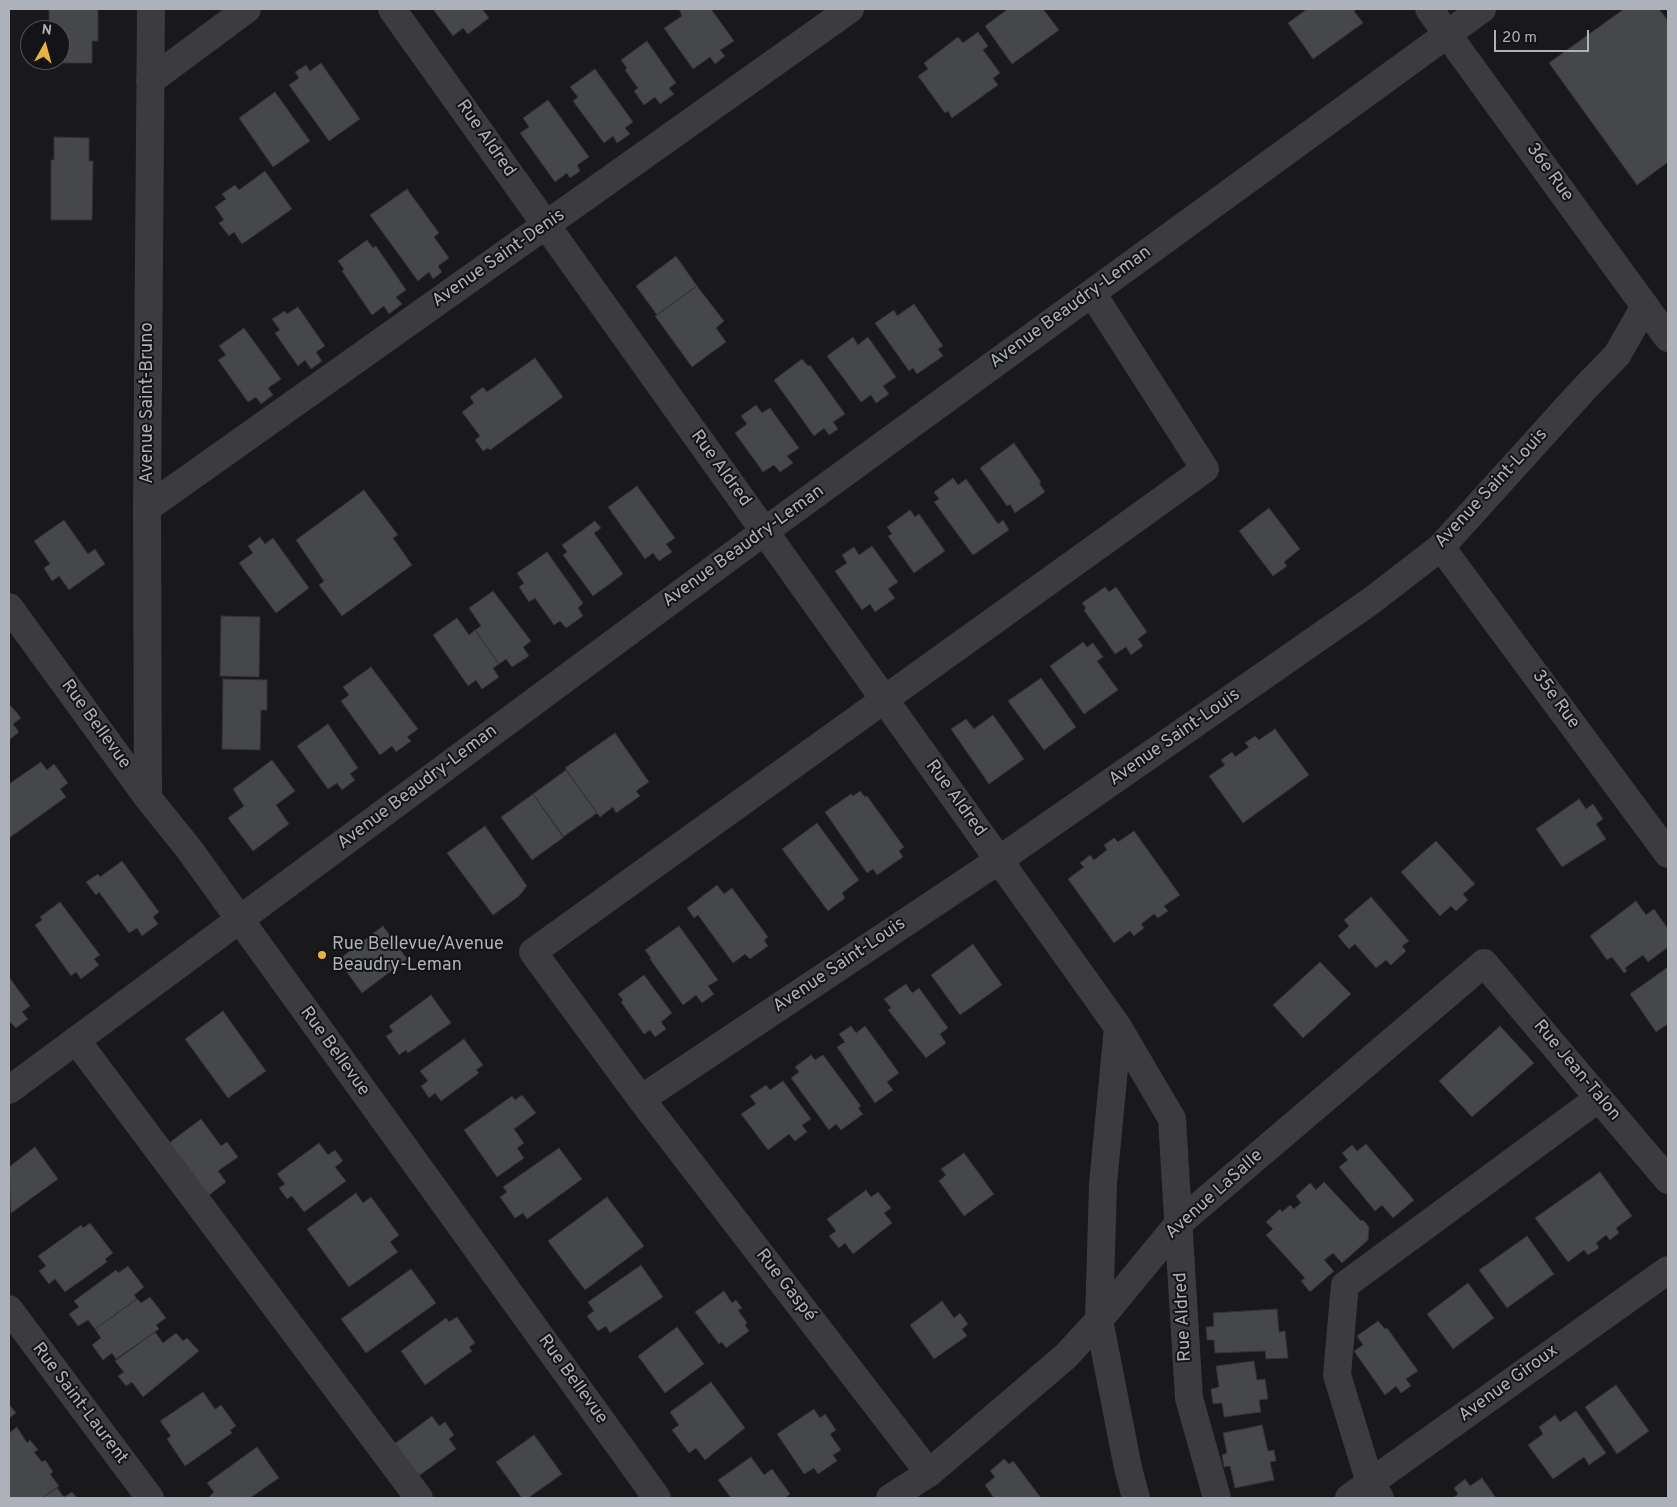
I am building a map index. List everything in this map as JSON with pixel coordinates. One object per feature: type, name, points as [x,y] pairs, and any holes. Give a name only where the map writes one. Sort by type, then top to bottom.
[{"type":"street","name":"Avenue Saint-Bruno","points":[[148,798],[147,508],[151,9]]},
{"type":"street","points":[[150,81],[247,9]]},
{"type":"street","name":"Rue Aldred","points":[[392,9],[1118,1027],[1172,1119],[1189,1398],[1217,1498]]},
{"type":"street","name":"Avenue Saint-Denis","points":[[147,508],[850,9]]},
{"type":"street","name":"36e Rue","points":[[1429,9],[1668,338]]},
{"type":"street","name":"Avenue Beaudry-Leman","points":[[9,1090],[765,531],[1482,9]]},
{"type":"street","points":[[885,700],[1205,469],[1092,293]]},
{"type":"street","name":"Avenue Saint-Louis","points":[[641,1099],[999,860],[1371,600],[1441,546],[1617,355],[1645,306]]},
{"type":"street","name":"35e Rue","points":[[1441,546],[1668,854]]},
{"type":"street","name":"Rue Bellevue","points":[[9,607],[148,798],[189,849],[239,921],[658,1498]]},
{"type":"street","name":"Rue Gaspé","points":[[885,700],[533,952],[641,1099],[929,1473]]},
{"type":"street","name":"Rue Jean-Talon","points":[[1484,963],[1668,1180]]},
{"type":"street","name":"Avenue LaSalle","points":[[890,1498],[929,1473],[1066,1356],[1099,1320],[1179,1223],[1484,963]]},
{"type":"street","points":[[1118,1027],[1103,1184],[1099,1320],[1128,1468],[1136,1498]]},
{"type":"street","points":[[76,1040],[419,1498]]},
{"type":"street","points":[[1366,1493],[1336,1375],[1345,1285],[1599,1098]]},
{"type":"street","name":"Avenue Giroux","points":[[1366,1493],[1668,1270]]},
{"type":"street","name":"Rue Saint-Laurent","points":[[9,1309],[150,1498]]},
{"type":"building","points":[[49,9],[98,9],[98,41],[92,41],[92,63],[70,63],[70,20],[49,20]]},
{"type":"building","points":[[433,9],[482,9],[489,18],[468,34],[463,28],[453,36]]},
{"type":"building","points":[[679,9],[711,9],[734,41],[720,50],[725,56],[715,64],[710,57],[693,69],[664,28],[682,16]]},
{"type":"building","points":[[1008,9],[1043,9],[1059,30],[1012,64],[985,26]]},
{"type":"building","points":[[1307,9],[1357,9],[1354,11],[1363,23],[1313,59],[1288,23]]},
{"type":"building","points":[[1624,9],[1659,9],[1668,21],[1668,162],[1637,185],[1549,63]]},
{"type":"building","points":[[978,32],[988,46],[983,50],[1000,73],[993,78],[998,85],[952,118],[948,111],[945,113],[918,76],[928,69],[924,63],[958,37],[963,43]]},
{"type":"building","points":[[647,41],[676,83],[669,88],[674,94],[660,104],[655,97],[644,105],[634,91],[638,88],[625,70],[627,68],[621,60]]},
{"type":"building","points":[[321,63],[360,119],[329,141],[289,85],[299,78],[295,72],[306,65],[310,71]]},
{"type":"building","points":[[595,69],[633,122],[625,128],[630,134],[617,143],[613,136],[604,143],[573,101],[578,97],[570,87]]},
{"type":"building","points":[[275,92],[310,141],[273,167],[239,118]]},
{"type":"building","points":[[548,100],[589,157],[577,165],[580,171],[570,178],[567,173],[555,182],[520,133],[529,127],[523,118]]},
{"type":"building","points":[[54,137],[89,138],[89,161],[93,161],[92,220],[51,220],[51,160],[54,160]]},
{"type":"building","points":[[265,171],[292,209],[242,244],[234,232],[229,236],[219,223],[224,220],[215,207],[226,199],[222,194],[235,185],[239,190]]},
{"type":"building","points":[[407,189],[439,233],[434,237],[449,258],[438,266],[442,272],[433,279],[429,272],[418,281],[370,215]]},
{"type":"building","points":[[367,240],[373,248],[376,246],[406,290],[396,297],[402,304],[389,314],[384,306],[372,315],[342,271],[344,269],[338,261]]},
{"type":"building","points":[[676,256],[697,286],[657,315],[636,286]]},
{"type":"building","points":[[697,286],[724,321],[716,328],[726,342],[692,367],[655,316]]},
{"type":"building","points":[[914,304],[943,346],[938,349],[943,356],[917,374],[913,368],[909,371],[875,323],[894,310],[897,316]]},
{"type":"building","points":[[298,307],[325,346],[316,352],[322,361],[311,369],[305,360],[298,366],[275,333],[280,330],[272,319],[285,311],[287,314]]},
{"type":"building","points":[[244,328],[281,379],[268,388],[273,395],[261,404],[256,397],[248,402],[218,360],[226,355],[219,346]]},
{"type":"building","points":[[853,337],[858,345],[868,337],[896,377],[883,386],[889,394],[876,403],[871,395],[861,402],[827,356]]},
{"type":"building","points":[[535,358],[563,397],[490,450],[488,448],[483,451],[475,440],[480,436],[462,412],[474,403],[470,397],[483,387],[487,392]]},
{"type":"building","points":[[802,359],[808,366],[810,365],[845,414],[833,422],[838,429],[829,435],[824,428],[814,436],[774,380]]},
{"type":"building","points":[[756,405],[762,413],[770,408],[799,448],[787,456],[793,463],[780,472],[774,465],[763,472],[735,433],[747,424],[741,416]]},
{"type":"building","points":[[1014,443],[1041,482],[1039,483],[1045,492],[1015,513],[1010,504],[1007,506],[980,468]]},
{"type":"building","points":[[953,478],[958,485],[966,479],[998,524],[1003,520],[1009,530],[973,555],[934,502],[939,499],[934,492]]},
{"type":"building","points":[[637,486],[675,538],[666,544],[672,552],[659,561],[653,553],[645,559],[608,507]]},
{"type":"building","points":[[364,490],[398,535],[393,538],[412,565],[342,616],[319,585],[324,581],[296,540]]},
{"type":"building","points":[[1269,508],[1300,549],[1284,562],[1287,566],[1273,576],[1239,531]]},
{"type":"building","points":[[910,510],[915,517],[919,514],[945,551],[914,573],[888,536],[892,534],[887,527]]},
{"type":"building","points":[[64,520],[88,554],[95,549],[105,564],[69,590],[59,576],[52,581],[44,568],[50,564],[34,541]]},
{"type":"building","points":[[595,521],[601,528],[594,533],[623,574],[593,596],[563,555],[567,552],[562,545]]},
{"type":"building","points":[[260,537],[265,544],[273,538],[309,588],[276,613],[239,563],[253,553],[248,546]]},
{"type":"building","points":[[872,546],[898,582],[888,589],[895,598],[875,612],[870,604],[862,610],[835,571],[847,563],[842,555],[854,547],[859,555]]},
{"type":"building","points":[[547,552],[583,603],[578,608],[583,616],[566,628],[560,621],[554,625],[535,598],[529,602],[519,587],[524,583],[517,573]]},
{"type":"building","points":[[1105,587],[1109,592],[1116,587],[1147,632],[1138,639],[1143,646],[1131,655],[1126,647],[1115,654],[1084,610],[1086,608],[1082,603]]},
{"type":"building","points":[[493,591],[531,641],[523,647],[529,656],[512,667],[506,659],[499,664],[475,630],[481,626],[469,608]]},
{"type":"building","points":[[221,616],[260,617],[259,677],[220,676]]},
{"type":"building","points":[[457,618],[469,635],[475,630],[499,664],[493,668],[499,677],[482,689],[476,680],[468,686],[433,635]]},
{"type":"building","points":[[1083,642],[1087,647],[1093,643],[1103,657],[1097,661],[1118,690],[1084,714],[1050,666]]},
{"type":"building","points":[[371,667],[418,729],[407,737],[411,741],[396,752],[392,746],[380,755],[341,701],[349,695],[343,687]]},
{"type":"building","points":[[1041,678],[1076,727],[1044,750],[1008,701]]},
{"type":"building","points":[[223,679],[267,680],[267,710],[261,710],[260,750],[222,749]]},
{"type":"building","points":[[11,706],[21,718],[13,724],[19,732],[9,740],[9,708]]},
{"type":"building","points":[[993,715],[1024,759],[989,784],[951,729],[966,719],[974,729]]},
{"type":"building","points":[[328,724],[358,768],[350,774],[355,780],[342,790],[337,783],[328,789],[297,746]]},
{"type":"building","points":[[1275,729],[1309,775],[1243,823],[1209,776],[1225,765],[1221,760],[1232,752],[1235,757],[1249,747],[1245,743],[1255,736],[1259,740]]},
{"type":"building","points":[[615,733],[649,782],[636,791],[640,796],[616,813],[613,807],[600,817],[565,768]]},
{"type":"building","points":[[272,760],[295,791],[276,805],[289,824],[253,851],[228,818],[244,806],[233,789]]},
{"type":"building","points":[[41,762],[47,770],[54,764],[68,783],[60,789],[66,797],[9,838],[9,784]]},
{"type":"building","points":[[566,770],[597,813],[563,837],[533,794]]},
{"type":"building","points":[[860,791],[865,797],[867,796],[904,847],[899,851],[903,857],[877,875],[873,869],[867,873],[825,812],[851,794],[853,796]]},
{"type":"building","points":[[533,794],[564,837],[532,860],[501,817]]},
{"type":"building","points":[[1579,799],[1586,809],[1593,804],[1603,819],[1596,824],[1606,839],[1562,867],[1536,829]]},
{"type":"building","points":[[817,823],[859,880],[842,893],[845,898],[828,911],[782,849]]},
{"type":"building","points":[[485,826],[527,886],[519,896],[493,915],[447,853]]},
{"type":"building","points":[[1134,831],[1180,895],[1164,906],[1168,911],[1158,918],[1154,914],[1141,924],[1144,928],[1134,936],[1130,931],[1114,943],[1068,879],[1084,867],[1080,863],[1090,855],[1094,860],[1107,850],[1104,845],[1114,838],[1118,842]]},
{"type":"building","points":[[1436,841],[1475,884],[1463,894],[1468,900],[1456,911],[1451,906],[1440,916],[1401,872]]},
{"type":"building","points":[[122,861],[159,912],[153,917],[158,924],[142,936],[137,928],[129,933],[99,892],[96,895],[86,882],[98,874],[100,877]]},
{"type":"building","points":[[717,885],[724,894],[732,888],[768,937],[764,940],[768,946],[750,959],[745,954],[733,963],[698,915],[694,918],[687,908]]},
{"type":"building","points":[[1371,897],[1409,941],[1402,946],[1406,951],[1391,965],[1386,960],[1376,968],[1355,944],[1349,949],[1338,936],[1349,926],[1344,920]]},
{"type":"building","points":[[1636,901],[1646,915],[1654,909],[1668,929],[1668,947],[1648,962],[1643,955],[1625,968],[1627,971],[1624,973],[1612,957],[1607,960],[1590,936]]},
{"type":"building","points":[[60,902],[100,955],[94,959],[99,965],[81,979],[76,972],[71,976],[35,925],[42,920],[40,917]]},
{"type":"building","points":[[383,926],[407,959],[362,993],[338,960]]},
{"type":"building","points":[[679,926],[718,980],[708,986],[714,994],[702,1003],[696,995],[683,1005],[645,950]]},
{"type":"building","points":[[973,944],[1002,985],[960,1015],[931,975]]},
{"type":"building","points":[[1320,962],[1351,994],[1303,1038],[1273,1005]]},
{"type":"building","points":[[1668,967],[1668,1024],[1656,1032],[1630,994]]},
{"type":"building","points":[[644,975],[672,1013],[661,1022],[666,1029],[655,1037],[650,1030],[644,1034],[621,1002],[623,1000],[618,994]]},
{"type":"building","points":[[9,977],[30,1006],[22,1012],[28,1019],[16,1028],[9,1021]]},
{"type":"building","points":[[906,984],[912,993],[919,988],[948,1028],[940,1034],[946,1043],[926,1058],[888,1010],[891,1008],[884,999]]},
{"type":"building","points":[[431,995],[451,1023],[408,1053],[406,1050],[399,1055],[386,1036],[393,1032],[389,1026]]},
{"type":"building","points":[[223,1011],[266,1071],[228,1098],[185,1039]]},
{"type":"building","points":[[851,1026],[856,1033],[865,1026],[899,1073],[887,1082],[893,1090],[875,1103],[837,1047],[845,1042],[839,1034]]},
{"type":"building","points":[[1500,1026],[1534,1063],[1472,1117],[1439,1081]]},
{"type":"building","points":[[464,1039],[483,1065],[476,1070],[479,1073],[441,1101],[435,1093],[429,1098],[421,1086],[428,1081],[420,1071]]},
{"type":"building","points":[[811,1055],[815,1060],[823,1055],[861,1106],[858,1108],[863,1114],[841,1130],[836,1124],[829,1130],[791,1078],[799,1072],[795,1067]]},
{"type":"building","points":[[783,1081],[811,1119],[802,1125],[807,1132],[795,1141],[789,1134],[768,1150],[741,1114],[756,1104],[750,1096],[766,1085],[770,1090]]},
{"type":"building","points":[[522,1095],[536,1113],[514,1129],[524,1143],[517,1148],[524,1158],[497,1177],[464,1130],[512,1096],[515,1100]]},
{"type":"building","points":[[201,1119],[221,1146],[227,1142],[238,1157],[218,1171],[226,1182],[204,1199],[165,1146]]},
{"type":"building","points":[[319,1143],[328,1155],[335,1150],[343,1161],[335,1167],[346,1181],[304,1212],[292,1196],[287,1199],[279,1188],[285,1184],[277,1174]]},
{"type":"building","points":[[1366,1144],[1414,1200],[1393,1218],[1382,1205],[1375,1211],[1339,1167],[1348,1160],[1342,1153],[1352,1145],[1357,1151]]},
{"type":"building","points":[[35,1147],[58,1179],[11,1213],[9,1167]]},
{"type":"building","points":[[559,1148],[582,1179],[527,1219],[523,1213],[515,1218],[500,1197],[507,1192],[503,1187]]},
{"type":"building","points":[[964,1153],[994,1194],[964,1216],[939,1181],[946,1175],[941,1169]]},
{"type":"building","points":[[1600,1172],[1632,1216],[1616,1228],[1619,1233],[1610,1240],[1606,1235],[1596,1243],[1599,1248],[1588,1255],[1584,1250],[1568,1262],[1535,1218]]},
{"type":"building","points":[[1324,1182],[1369,1227],[1368,1240],[1342,1263],[1333,1253],[1324,1260],[1334,1271],[1310,1292],[1301,1281],[1305,1278],[1266,1235],[1273,1229],[1266,1222],[1280,1209],[1282,1212],[1290,1205],[1294,1209],[1301,1203],[1296,1196],[1310,1183],[1316,1190]]},
{"type":"building","points":[[866,1190],[871,1197],[878,1192],[891,1208],[884,1213],[892,1223],[853,1254],[845,1243],[839,1248],[829,1236],[836,1231],[827,1219]]},
{"type":"building","points":[[356,1193],[363,1203],[371,1197],[399,1235],[390,1242],[398,1252],[349,1287],[307,1229]]},
{"type":"building","points":[[607,1197],[644,1246],[585,1290],[548,1241]]},
{"type":"building","points":[[90,1223],[113,1253],[105,1259],[107,1262],[65,1292],[55,1279],[49,1284],[39,1271],[46,1266],[38,1256],[81,1225],[83,1228]]},
{"type":"building","points":[[1527,1236],[1554,1274],[1507,1308],[1479,1270]]},
{"type":"building","points":[[641,1265],[663,1297],[610,1333],[606,1326],[598,1331],[587,1316],[594,1311],[588,1302]]},
{"type":"building","points":[[128,1266],[144,1287],[134,1295],[137,1299],[95,1329],[88,1320],[78,1326],[69,1314],[79,1307],[74,1301],[116,1270],[118,1273]]},
{"type":"building","points":[[411,1269],[436,1303],[366,1353],[341,1319]]},
{"type":"building","points":[[1468,1283],[1494,1318],[1453,1349],[1427,1314]]},
{"type":"building","points":[[724,1291],[732,1303],[736,1300],[742,1308],[738,1310],[747,1323],[745,1325],[749,1331],[726,1348],[722,1342],[719,1344],[695,1312]]},
{"type":"building","points":[[150,1297],[166,1318],[156,1325],[159,1329],[116,1359],[112,1353],[103,1360],[92,1345],[101,1338],[95,1329],[137,1299],[141,1303]]},
{"type":"building","points":[[942,1301],[954,1318],[960,1313],[968,1324],[962,1329],[967,1336],[934,1359],[910,1325]]},
{"type":"building","points":[[1277,1309],[1279,1332],[1285,1331],[1288,1358],[1266,1359],[1265,1351],[1215,1353],[1214,1340],[1207,1340],[1206,1327],[1214,1326],[1213,1313]]},
{"type":"building","points":[[457,1317],[475,1343],[469,1347],[472,1351],[425,1385],[401,1351],[446,1318],[449,1322]]},
{"type":"building","points":[[1378,1321],[1385,1329],[1387,1328],[1418,1371],[1406,1379],[1411,1386],[1401,1393],[1396,1386],[1385,1395],[1354,1351],[1363,1345],[1357,1336]]},
{"type":"building","points":[[677,1327],[704,1364],[665,1393],[638,1356]]},
{"type":"building","points":[[155,1332],[163,1343],[176,1333],[183,1341],[187,1338],[199,1351],[143,1397],[132,1382],[126,1386],[118,1376],[124,1372],[115,1361]]},
{"type":"building","points":[[1254,1361],[1257,1380],[1265,1379],[1268,1399],[1259,1400],[1261,1412],[1224,1417],[1222,1403],[1213,1404],[1211,1389],[1219,1387],[1216,1366]]},
{"type":"building","points":[[711,1382],[745,1428],[705,1460],[696,1448],[689,1453],[672,1430],[679,1425],[670,1412]]},
{"type":"building","points":[[1616,1385],[1649,1431],[1617,1454],[1585,1407]]},
{"type":"building","points":[[203,1392],[215,1409],[221,1405],[236,1426],[230,1430],[232,1433],[185,1466],[167,1439],[171,1436],[160,1421]]},
{"type":"building","points":[[9,1404],[16,1413],[9,1418]]},
{"type":"building","points":[[814,1409],[820,1418],[825,1414],[836,1430],[830,1434],[841,1450],[833,1455],[837,1461],[818,1474],[814,1468],[804,1474],[777,1434]]},
{"type":"building","points":[[1576,1411],[1606,1453],[1589,1465],[1584,1457],[1553,1479],[1528,1445],[1543,1434],[1539,1427],[1555,1415],[1560,1422]]},
{"type":"building","points":[[432,1416],[439,1426],[445,1422],[454,1435],[449,1439],[456,1449],[417,1477],[393,1445]]},
{"type":"building","points":[[1262,1425],[1268,1451],[1274,1450],[1276,1461],[1270,1462],[1274,1480],[1235,1488],[1230,1466],[1224,1467],[1222,1455],[1227,1453],[1223,1433]]},
{"type":"building","points":[[17,1427],[27,1443],[30,1440],[38,1450],[34,1452],[42,1462],[45,1460],[53,1472],[50,1474],[59,1486],[42,1498],[9,1498],[9,1433]]},
{"type":"building","points":[[534,1435],[562,1474],[528,1498],[522,1498],[496,1462]]},
{"type":"building","points":[[257,1447],[279,1478],[250,1498],[208,1498],[214,1492],[207,1483]]},
{"type":"building","points":[[751,1457],[764,1475],[772,1469],[790,1494],[785,1498],[731,1498],[718,1480]]},
{"type":"building","points":[[1004,1459],[1009,1464],[1013,1461],[1041,1498],[994,1498],[985,1485],[995,1477],[990,1471]]},
{"type":"building","points":[[1482,1478],[1496,1498],[1453,1498],[1458,1494],[1454,1488],[1465,1479],[1470,1486]]},
{"type":"building","points":[[57,1488],[64,1497],[72,1492],[77,1498],[42,1498]]},
{"type":"place","name":"Rue Bellevue/Avenue Beaudry-Leman","points":[[322,955]]}]
